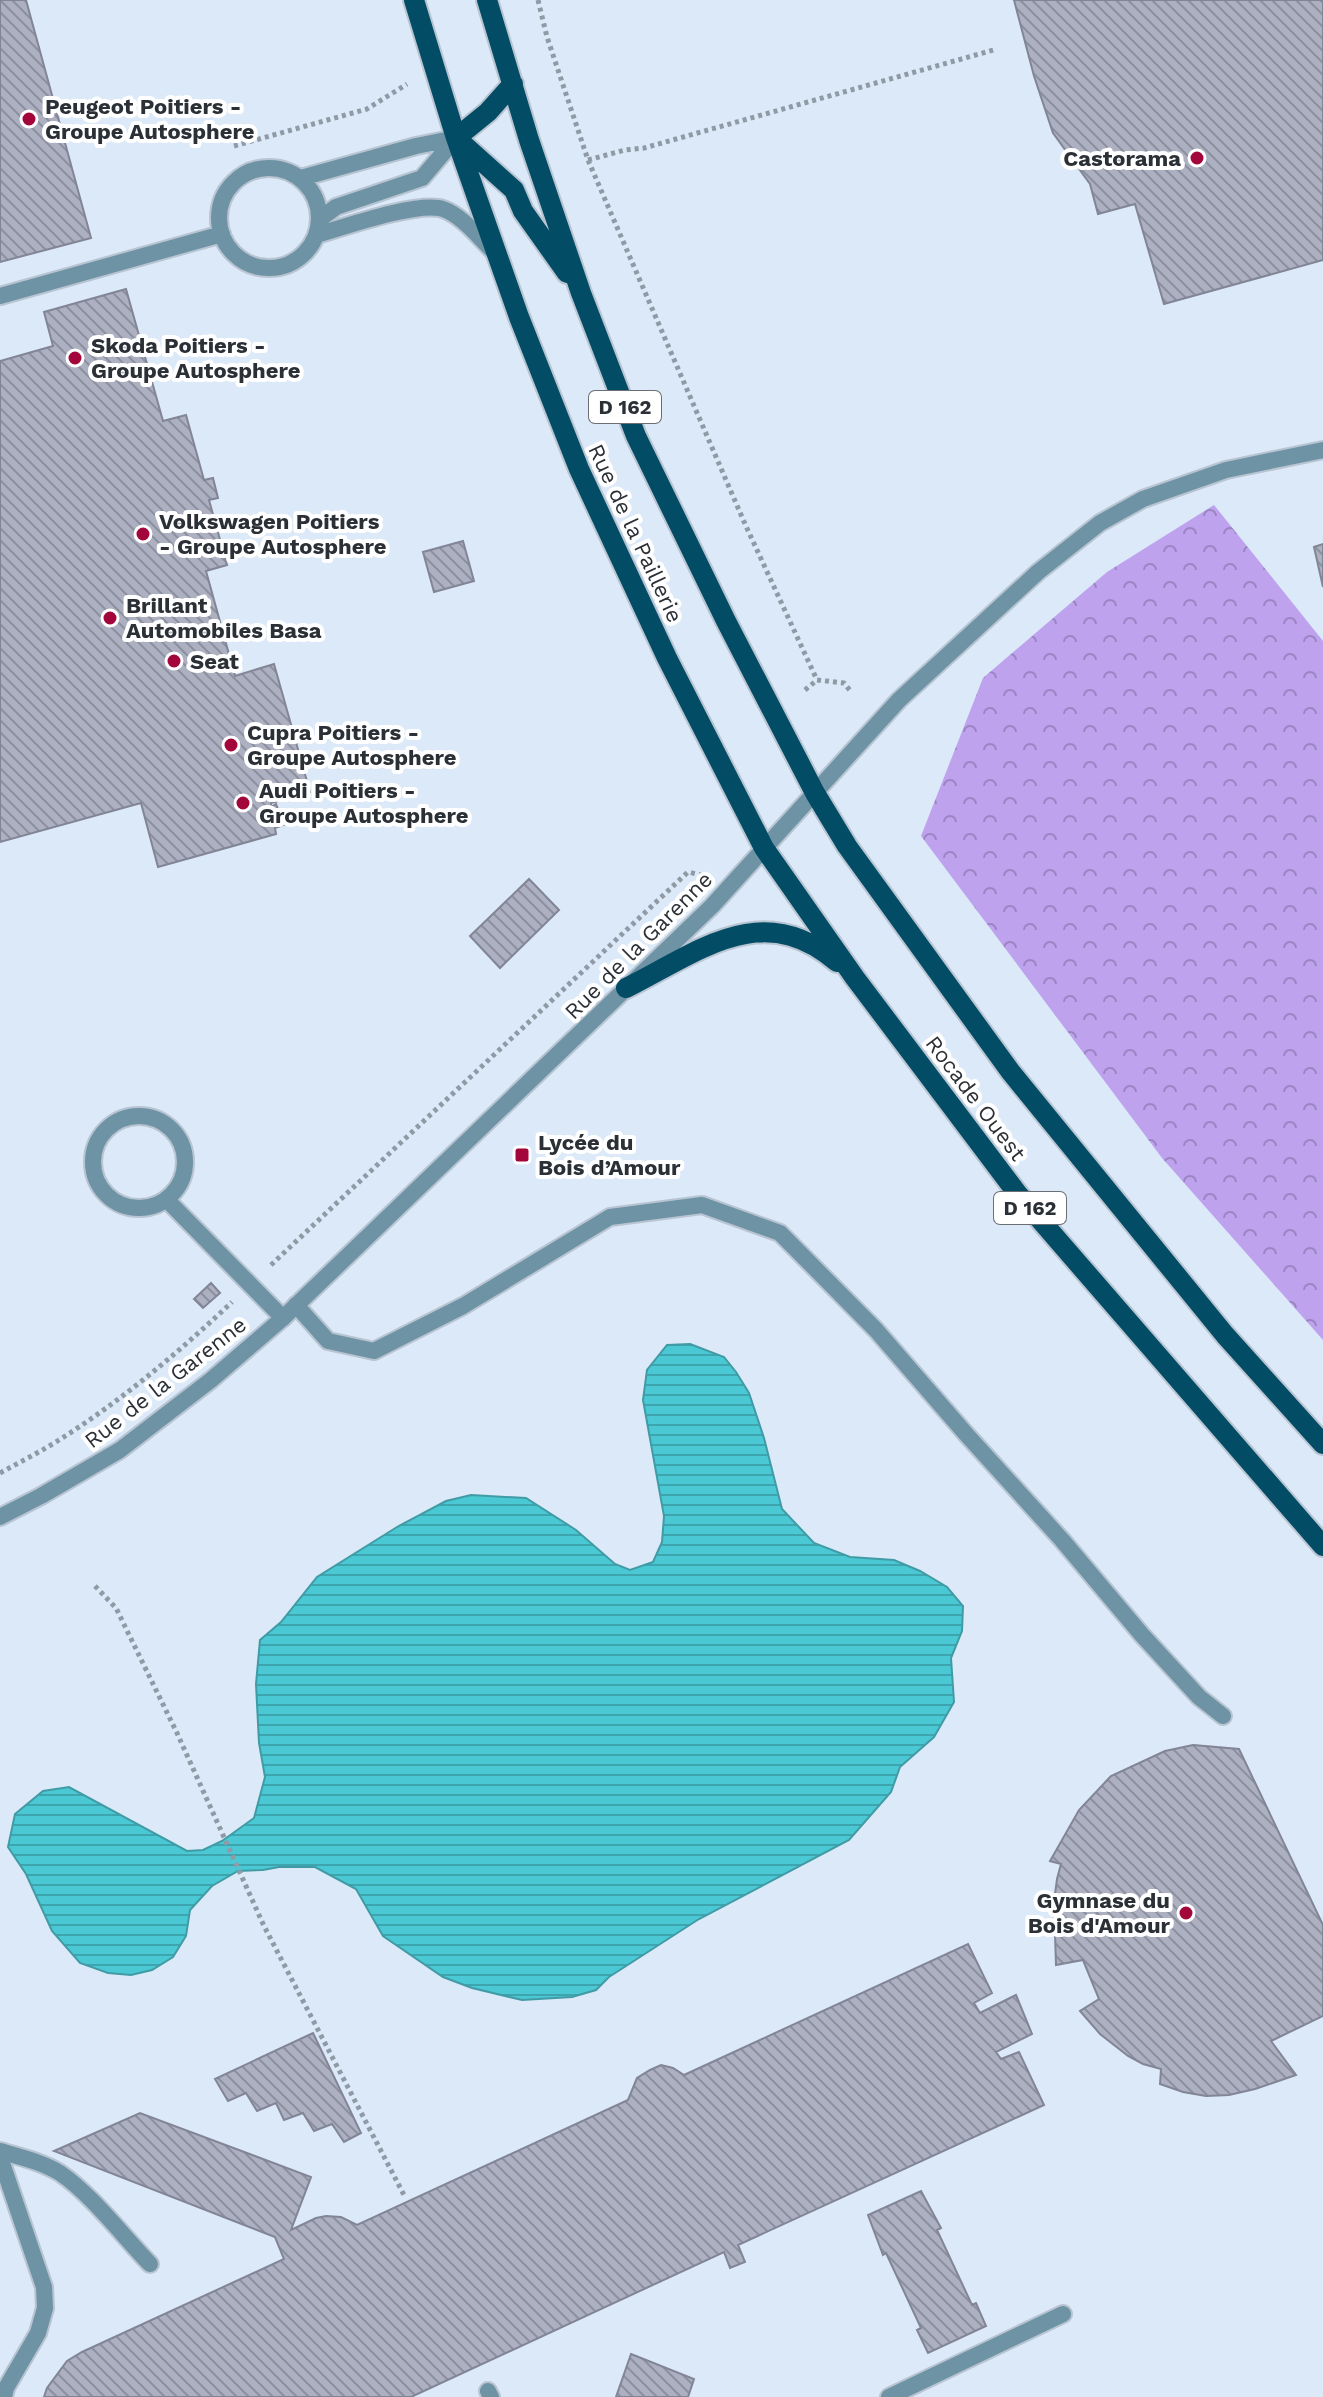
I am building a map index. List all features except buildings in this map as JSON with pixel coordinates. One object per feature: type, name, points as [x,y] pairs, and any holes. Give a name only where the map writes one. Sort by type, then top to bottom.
[{"type":"main road","name":"Rue de la Paillerie","points":[[414,0],[456,138],[519,317],[579,469],[667,658],[764,848]]},
{"type":"main road","name":"Rue de la Paillerie","points":[[487,0],[529,140],[581,293],[636,436],[726,621],[815,793]]},
{"type":"main road","points":[[513,84],[488,112],[456,138],[514,190],[523,211],[581,293]]},
{"type":"main road","name":"Rocade Ouest","points":[[815,793],[847,846],[1010,1071],[1225,1335],[1323,1444]]},
{"type":"main road","name":"Rocade Ouest","points":[[764,848],[855,978],[1017,1193],[1323,1546]]},
{"type":"main road","points":[[626,988],[728,936],[759,932],[783,934],[807,941],[855,978]]},
{"type":"street","points":[[301,178],[456,138]]},
{"type":"street","points":[[318,227],[318,204],[311,190],[301,178],[287,171],[272,167],[242,175],[230,186],[222,201],[219,218],[228,247],[252,265],[267,268],[283,266],[297,260],[309,249],[318,227],[336,207],[422,178],[456,138]]},
{"type":"street","points":[[318,227],[425,207],[443,209],[460,219],[498,256]]},
{"type":"street","points":[[0,296],[222,234]]},
{"type":"street","name":"Rue de la Garenne","points":[[0,1517],[120,1450],[211,1380],[283,1318],[712,906],[899,700],[1038,572],[1100,523],[1143,499],[1226,470],[1323,450]]},
{"type":"street","points":[[129,1116],[158,1120],[171,1128],[184,1151],[186,1165],[183,1178],[167,1200],[153,1207],[138,1209],[122,1206],[98,1186],[92,1157],[104,1130],[129,1116]]},
{"type":"street","points":[[167,1200],[283,1318]]},
{"type":"street","points":[[296,1305],[328,1341],[374,1351],[463,1306],[610,1217],[702,1205],[780,1233],[876,1330],[1142,1635],[1199,1697],[1223,1716]]},
{"type":"street","points":[[0,2154],[41,2164],[60,2174],[86,2196],[150,2264]]},
{"type":"street","points":[[0,2154],[44,2287],[45,2308],[38,2333],[6,2388],[4,2397]]},
{"type":"street","points":[[889,2397],[1063,2314]]},
{"type":"path","points":[[538,0],[547,37],[588,160],[739,510],[817,680]]},
{"type":"path","points":[[588,160],[644,148],[997,49]]},
{"type":"path","points":[[234,146],[367,109],[415,79]]},
{"type":"path","points":[[805,690],[817,680],[844,683],[852,693]]},
{"type":"path","points":[[0,1473],[58,1440],[116,1400],[192,1340],[688,872]]},
{"type":"path","points":[[95,1586],[116,1608],[177,1733],[264,1926],[405,2197]]},
{"type":"green space","points":[[1214,505],[1323,641],[1323,1340],[1162,1158],[921,836],[983,678],[1107,572]]},
{"type":"water","points":[[690,1344],[724,1357],[736,1372],[749,1393],[782,1509],[814,1543],[850,1557],[894,1560],[947,1587],[963,1606],[962,1631],[951,1658],[954,1702],[934,1737],[900,1767],[891,1792],[849,1840],[699,1919],[609,1977],[596,1990],[572,1997],[522,2000],[472,1988],[443,1977],[383,1936],[356,1889],[315,1867],[238,1871],[212,1886],[190,1910],[186,1936],[173,1957],[152,1970],[131,1975],[108,1973],[80,1963],[52,1931],[26,1874],[8,1847],[15,1814],[43,1791],[69,1787],[187,1851],[203,1850],[222,1841],[254,1818],[265,1777],[259,1743],[256,1684],[260,1640],[281,1622],[317,1577],[397,1527],[446,1501],[471,1495],[526,1498],[576,1530],[615,1564],[630,1570],[653,1562],[662,1542],[664,1516],[643,1400],[647,1370],[667,1345]]},
{"type":"place","name":"Peugeot Poitiers - Groupe Autosphere","points":[[29,119]]},
{"type":"place","name":"Castorama","points":[[1197,158]]},
{"type":"place","name":"Skoda Poitiers - Groupe Autosphere","points":[[75,358]]},
{"type":"place","name":"Volkswagen Poitiers - Groupe Autosphere","points":[[143,534]]},
{"type":"place","name":"Brillant Automobiles Basa","points":[[110,618]]},
{"type":"place","name":"Seat","points":[[174,661]]},
{"type":"place","name":"Cupra Poitiers - Groupe Autosphere","points":[[231,745]]},
{"type":"place","name":"Audi Poitiers - Groupe Autosphere","points":[[243,803]]},
{"type":"place","name":"Lycée du Bois d’Amour","points":[[522,1155]]},
{"type":"place","name":"Gymnase du Bois d'Amour","points":[[1186,1913]]}]
